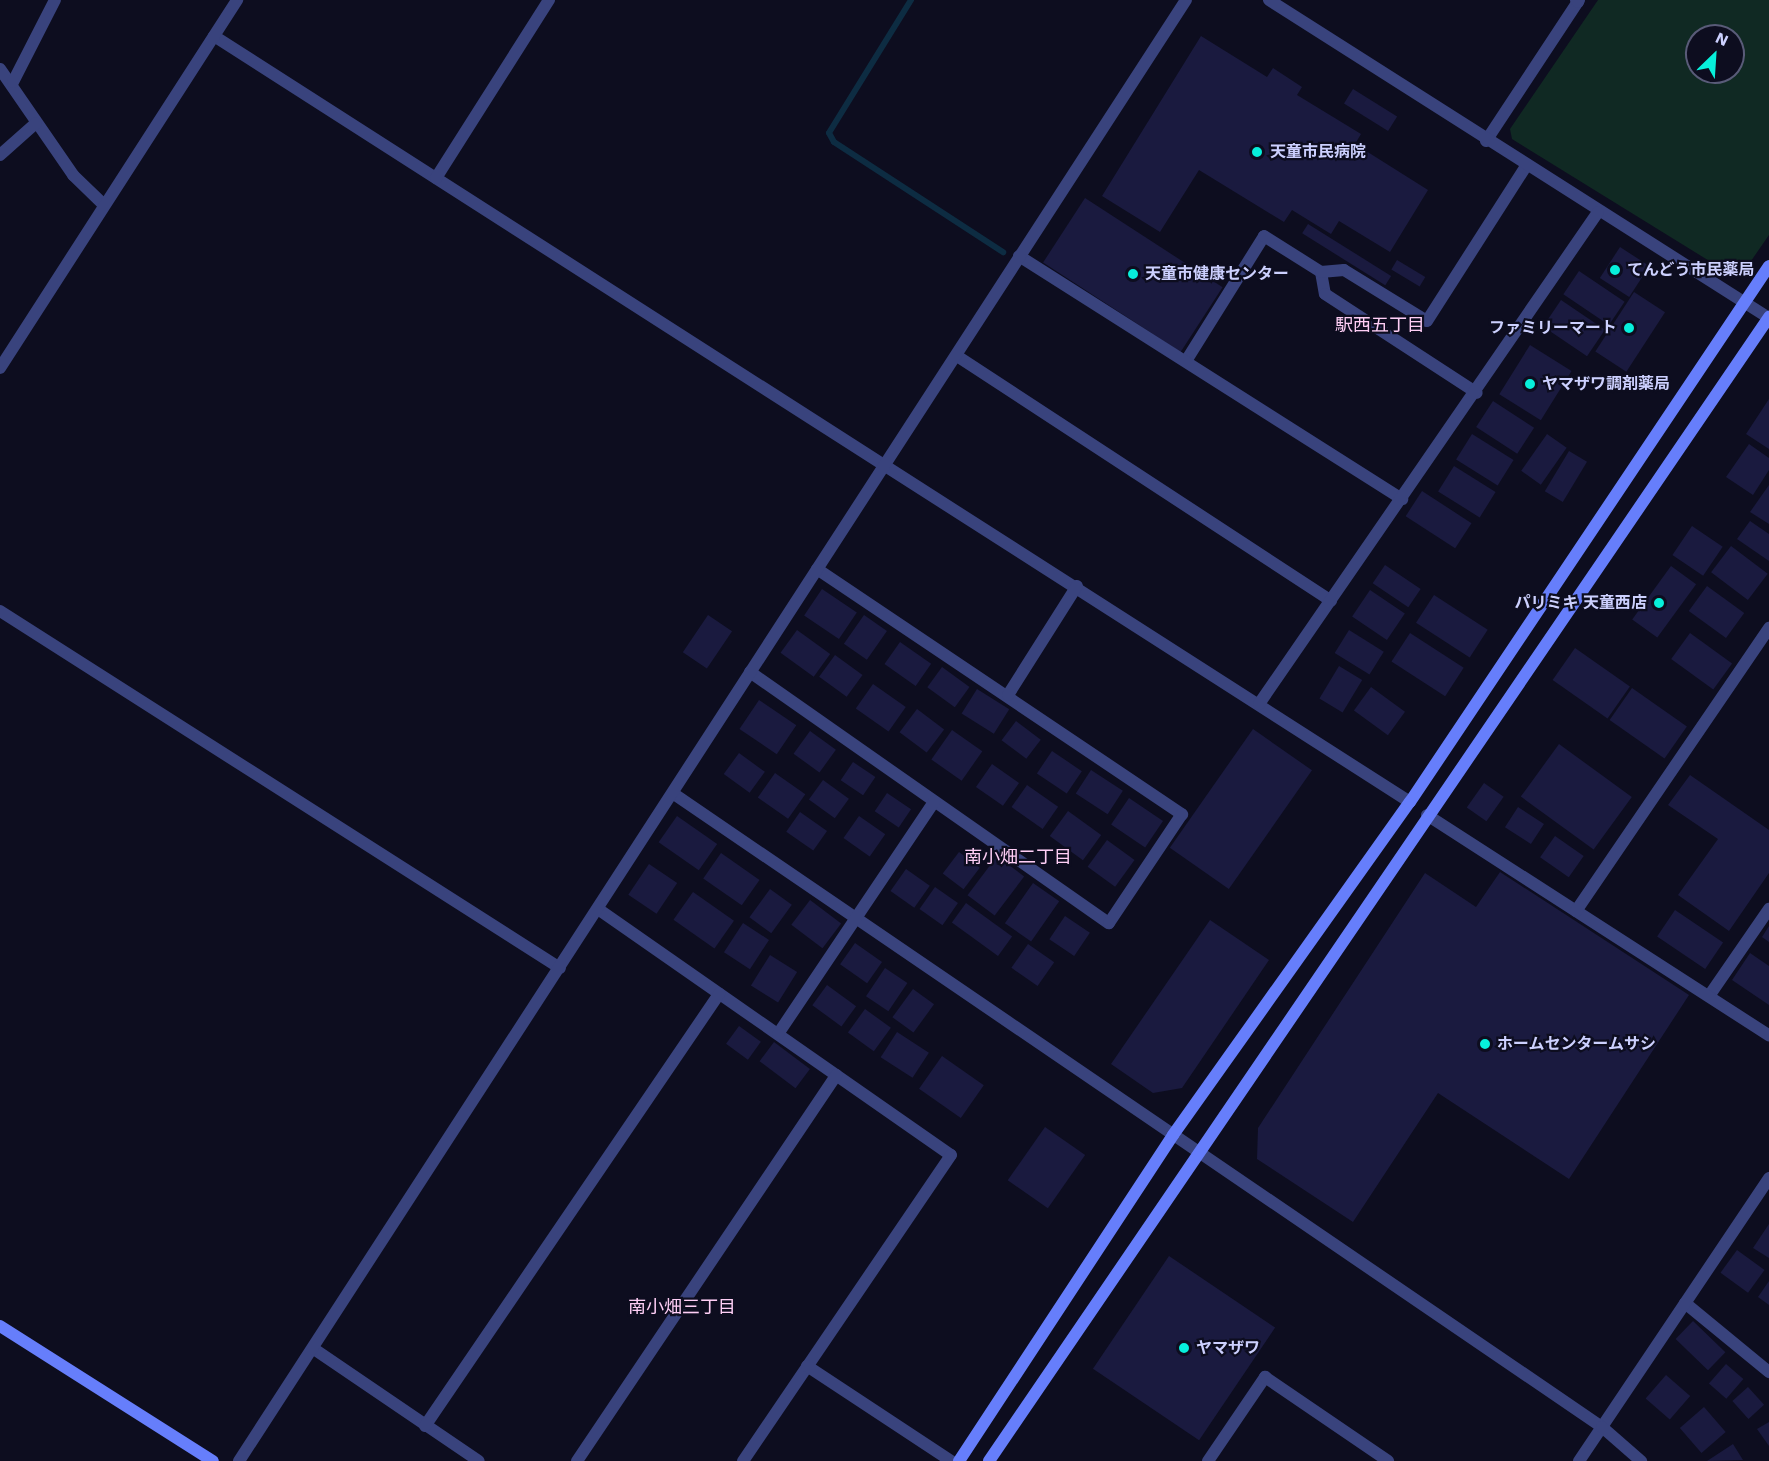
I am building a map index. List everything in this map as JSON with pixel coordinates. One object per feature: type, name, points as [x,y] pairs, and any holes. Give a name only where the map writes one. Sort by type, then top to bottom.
[{"type":"street","points":[[13,82],[56,0]]},
{"type":"street","points":[[0,368],[237,0]]},
{"type":"street","points":[[436,177],[549,0]]},
{"type":"street","points":[[239,1461],[314,1350],[1186,0]]},
{"type":"street","points":[[989,1461],[1427,815],[1769,318],[1486,141],[1282,4],[1269,0]]},
{"type":"street","points":[[1486,141],[1578,0]]},
{"type":"street","points":[[214,36],[886,463],[1410,802]]},
{"type":"street","points":[[0,69],[13,82],[36,123],[73,175],[104,205]]},
{"type":"street","points":[[0,155],[36,123]]},
{"type":"street","points":[[1186,361],[1264,236],[1321,272],[1344,270],[1427,321],[1526,166]]},
{"type":"street","points":[[1259,704],[1477,393],[1598,212]]},
{"type":"street","points":[[1019,256],[1402,499]]},
{"type":"street","points":[[959,1461],[1173,1136],[1410,802],[1769,266]]},
{"type":"street","points":[[1321,272],[1325,294],[1477,393]]},
{"type":"street","points":[[957,356],[1331,600]]},
{"type":"street","points":[[750,672],[1109,922],[1182,814],[1008,694],[817,569]]},
{"type":"street","points":[[1008,694],[1077,586]]},
{"type":"street","points":[[0,611],[560,968]]},
{"type":"street","points":[[1576,911],[1769,628]]},
{"type":"street","points":[[674,794],[1602,1427],[1641,1461]]},
{"type":"street","points":[[778,1034],[934,802]]},
{"type":"street","points":[[1427,815],[1769,1035]]},
{"type":"street","points":[[598,909],[951,1155],[743,1461]]},
{"type":"street","points":[[1709,996],[1769,909]]},
{"type":"street","points":[[425,1426],[719,994]]},
{"type":"street","points":[[577,1461],[836,1075]]},
{"type":"street","points":[[1579,1461],[1769,1178]]},
{"type":"street","points":[[1685,1303],[1769,1372]]},
{"type":"street","points":[[0,1326],[213,1461]]},
{"type":"street","points":[[314,1350],[479,1461]]},
{"type":"street","points":[[807,1366],[951,1461]]},
{"type":"street","points":[[1208,1461],[1265,1377],[1388,1461]]},
{"type":"green space","points":[[1598,0],[1769,0],[1769,235],[1742,274],[1732,275],[1512,139],[1510,129]]},
{"type":"building","name":"天童市民病院","points":[[1201,36],[1267,77],[1273,68],[1302,87],[1297,95],[1361,134],[1355,144],[1428,190],[1390,252],[1339,221],[1331,234],[1292,210],[1284,222],[1199,170],[1160,232],[1102,196]]},
{"type":"building","points":[[1353,89],[1397,117],[1388,131],[1344,103]]},
{"type":"building","name":"天童市健康センター","points":[[1085,198],[1223,287],[1181,352],[1043,263]]},
{"type":"building","points":[[1308,224],[1391,276],[1385,285],[1302,233]]},
{"type":"building","points":[[1620,247],[1649,266],[1629,297],[1600,278]]},
{"type":"building","points":[[1397,260],[1425,277],[1420,286],[1391,269]]},
{"type":"building","points":[[1579,271],[1625,302],[1609,325],[1563,294]]},
{"type":"building","points":[[1634,292],[1665,312],[1626,372],[1595,352]]},
{"type":"building","points":[[1561,300],[1605,330],[1587,356],[1543,327]]},
{"type":"building","points":[[1530,345],[1572,371],[1541,420],[1499,394]]},
{"type":"building","points":[[1769,399],[1769,449],[1746,434]]},
{"type":"building","points":[[1493,401],[1534,428],[1517,454],[1476,427]]},
{"type":"building","points":[[1472,434],[1514,460],[1498,485],[1456,459]]},
{"type":"building","points":[[1547,434],[1567,448],[1541,485],[1521,471]]},
{"type":"building","points":[[1749,444],[1769,458],[1769,470],[1753,495],[1726,477]]},
{"type":"building","points":[[1569,451],[1587,462],[1563,502],[1545,491]]},
{"type":"building","points":[[1454,466],[1496,492],[1480,517],[1438,491]]},
{"type":"building","points":[[1769,485],[1769,524],[1750,512]]},
{"type":"building","points":[[1422,491],[1471,523],[1455,548],[1406,516]]},
{"type":"building","points":[[1750,521],[1769,534],[1769,561],[1737,539]]},
{"type":"building","points":[[1692,526],[1723,547],[1703,576],[1672,555]]},
{"type":"building","points":[[1731,546],[1768,574],[1748,600],[1711,572]]},
{"type":"building","points":[[1385,565],[1421,589],[1408,607],[1373,583]]},
{"type":"building","points":[[1671,566],[1696,584],[1657,638],[1632,619]]},
{"type":"building","points":[[1707,586],[1744,613],[1726,638],[1689,611]]},
{"type":"building","points":[[822,589],[857,612],[839,639],[804,616]]},
{"type":"building","points":[[1370,590],[1405,613],[1387,640],[1352,617]]},
{"type":"building","points":[[1434,595],[1488,630],[1470,658],[1416,623]]},
{"type":"building","points":[[708,615],[732,631],[707,669],[683,652]]},
{"type":"building","points":[[864,615],[887,631],[867,660],[844,644]]},
{"type":"building","points":[[797,630],[830,654],[814,677],[781,653]]},
{"type":"building","points":[[1349,630],[1384,652],[1369,675],[1335,653]]},
{"type":"building","points":[[1410,633],[1464,668],[1445,696],[1391,662]]},
{"type":"building","points":[[1690,633],[1732,664],[1713,689],[1671,659]]},
{"type":"building","points":[[900,642],[931,664],[916,686],[885,664]]},
{"type":"building","points":[[1575,648],[1630,686],[1608,718],[1553,680]]},
{"type":"building","points":[[835,655],[863,675],[847,697],[819,677]]},
{"type":"building","points":[[1339,666],[1362,680],[1343,712],[1319,699]]},
{"type":"building","points":[[942,667],[970,687],[955,707],[927,687]]},
{"type":"building","points":[[873,684],[906,707],[889,732],[856,709]]},
{"type":"building","points":[[1371,687],[1405,712],[1388,735],[1354,710]]},
{"type":"building","points":[[1632,688],[1687,726],[1665,758],[1610,720]]},
{"type":"building","points":[[977,689],[1009,709],[994,734],[962,714]]},
{"type":"building","points":[[759,700],[796,725],[777,754],[739,729]]},
{"type":"building","points":[[917,709],[944,729],[927,753],[900,732]]},
{"type":"building","points":[[1016,721],[1041,740],[1026,759],[1002,740]]},
{"type":"building","points":[[1253,729],[1312,770],[1229,889],[1170,848]]},
{"type":"building","points":[[952,730],[982,751],[962,781],[931,759]]},
{"type":"building","points":[[810,731],[836,750],[819,772],[794,754]]},
{"type":"building","points":[[1559,744],[1632,797],[1594,849],[1521,797]]},
{"type":"building","points":[[1052,751],[1082,771],[1067,794],[1037,773]]},
{"type":"building","points":[[739,753],[765,772],[750,793],[724,774]]},
{"type":"building","points":[[853,762],[875,777],[863,795],[841,780]]},
{"type":"building","points":[[992,764],[1019,783],[1003,806],[976,787]]},
{"type":"building","points":[[1091,770],[1123,791],[1108,814],[1076,793]]},
{"type":"building","points":[[775,773],[805,794],[788,819],[758,798]]},
{"type":"building","points":[[1690,775],[1769,830],[1769,873],[1729,931],[1678,895],[1718,839],[1668,805]]},
{"type":"building","points":[[823,780],[849,799],[835,818],[809,799]]},
{"type":"building","points":[[1484,783],[1504,797],[1486,821],[1467,808]]},
{"type":"building","points":[[1027,785],[1058,807],[1043,829],[1012,807]]},
{"type":"building","points":[[887,793],[911,809],[899,827],[875,811]]},
{"type":"building","points":[[1129,798],[1163,821],[1145,847],[1111,825]]},
{"type":"building","points":[[1518,807],[1544,824],[1531,844],[1505,827]]},
{"type":"building","points":[[1068,811],[1101,835],[1083,860],[1050,836]]},
{"type":"building","points":[[800,812],[827,831],[813,851],[786,832]]},
{"type":"building","points":[[677,816],[717,844],[699,870],[659,842]]},
{"type":"building","points":[[859,816],[885,834],[870,856],[844,838]]},
{"type":"building","points":[[1555,836],[1584,856],[1569,877],[1540,857]]},
{"type":"building","points":[[1107,840],[1135,860],[1115,887],[1088,867]]},
{"type":"building","points":[[959,852],[980,868],[964,889],[943,874]]},
{"type":"building","points":[[721,853],[760,880],[742,905],[703,878]]},
{"type":"building","points":[[997,856],[1024,876],[995,916],[968,895]]},
{"type":"building","points":[[649,864],[677,883],[656,914],[628,895]]},
{"type":"building","points":[[906,869],[930,886],[914,908],[891,891]]},
{"type":"building","name":"ホームセンタームサシ","points":[[1500,872],[1689,995],[1569,1179],[1438,1093],[1353,1222],[1257,1159],[1258,1128],[1425,873],[1476,907]]},
{"type":"building","points":[[1033,883],[1059,901],[1031,941],[1005,923]]},
{"type":"building","points":[[935,887],[958,903],[942,925],[920,909]]},
{"type":"building","points":[[770,889],[792,905],[771,933],[749,917]]},
{"type":"building","points":[[693,892],[734,921],[714,949],[673,920]]},
{"type":"building","points":[[810,900],[841,923],[822,948],[791,925]]},
{"type":"building","points":[[966,903],[1012,937],[998,956],[952,922]]},
{"type":"building","points":[[1675,910],[1723,942],[1705,969],[1657,937]]},
{"type":"building","points":[[1065,916],[1090,933],[1074,956],[1049,939]]},
{"type":"building","points":[[1210,920],[1269,960],[1182,1088],[1153,1093],[1111,1064]]},
{"type":"building","points":[[743,923],[769,940],[750,969],[724,952]]},
{"type":"building","points":[[1769,926],[1769,942],[1762,937]]},
{"type":"building","points":[[855,943],[882,962],[867,983],[840,964]]},
{"type":"building","points":[[1028,944],[1054,962],[1038,986],[1011,968]]},
{"type":"building","points":[[1750,953],[1769,966],[1769,1005],[1732,980]]},
{"type":"building","points":[[770,955],[797,972],[778,1002],[751,986]]},
{"type":"building","points":[[885,968],[907,983],[888,1011],[866,996]]},
{"type":"building","points":[[827,985],[856,1006],[841,1026],[812,1005]]},
{"type":"building","points":[[913,989],[934,1004],[913,1033],[892,1017]]},
{"type":"building","points":[[865,1009],[891,1028],[874,1051],[848,1032]]},
{"type":"building","points":[[739,1026],[761,1042],[748,1060],[726,1044]]},
{"type":"building","points":[[897,1032],[929,1053],[913,1078],[881,1057]]},
{"type":"building","points":[[774,1042],[810,1069],[795,1088],[760,1061]]},
{"type":"building","points":[[942,1056],[984,1085],[961,1118],[919,1089]]},
{"type":"building","points":[[1045,1127],[1085,1155],[1048,1208],[1008,1180]]},
{"type":"building","points":[[1769,1224],[1769,1258],[1753,1248]]},
{"type":"building","points":[[1737,1250],[1765,1270],[1748,1293],[1721,1273]]},
{"type":"building","name":"ヤマザワ","points":[[1169,1256],[1275,1328],[1199,1440],[1093,1369]]},
{"type":"building","points":[[1769,1281],[1769,1305],[1758,1297]]},
{"type":"building","points":[[1693,1321],[1725,1352],[1708,1370],[1676,1339]]},
{"type":"building","points":[[1726,1364],[1743,1379],[1726,1399],[1709,1384]]},
{"type":"building","points":[[1666,1375],[1690,1396],[1670,1419],[1646,1398]]},
{"type":"building","points":[[1748,1387],[1764,1405],[1748,1419],[1732,1401]]},
{"type":"building","points":[[1704,1407],[1726,1432],[1701,1453],[1680,1428]]},
{"type":"building","points":[[1769,1422],[1769,1446],[1757,1429]]},
{"type":"building","points":[[1733,1444],[1743,1460],[1707,1461]]},
{"type":"waterway","points":[[911,0],[829,133],[834,142],[1003,252]]},
{"type":"place","name":"天童市民病院","points":[[1257,152]]},
{"type":"place","name":"てんどう市民薬局","points":[[1615,270]]},
{"type":"place","name":"天童市健康センター","points":[[1133,274]]},
{"type":"place","name":"ファミリーマート","points":[[1629,328]]},
{"type":"place","name":"ヤマザワ調剤薬局","points":[[1530,384]]},
{"type":"place","name":"パリミキ 天童西店","points":[[1659,603]]},
{"type":"place","name":"ホームセンタームサシ","points":[[1485,1044]]},
{"type":"place","name":"ヤマザワ","points":[[1184,1348]]},
{"type":"district","name":"駅西五丁目","points":[[1380,325]]},
{"type":"district","name":"南小畑二丁目","points":[[1018,857]]},
{"type":"district","name":"南小畑三丁目","points":[[682,1307]]}]
